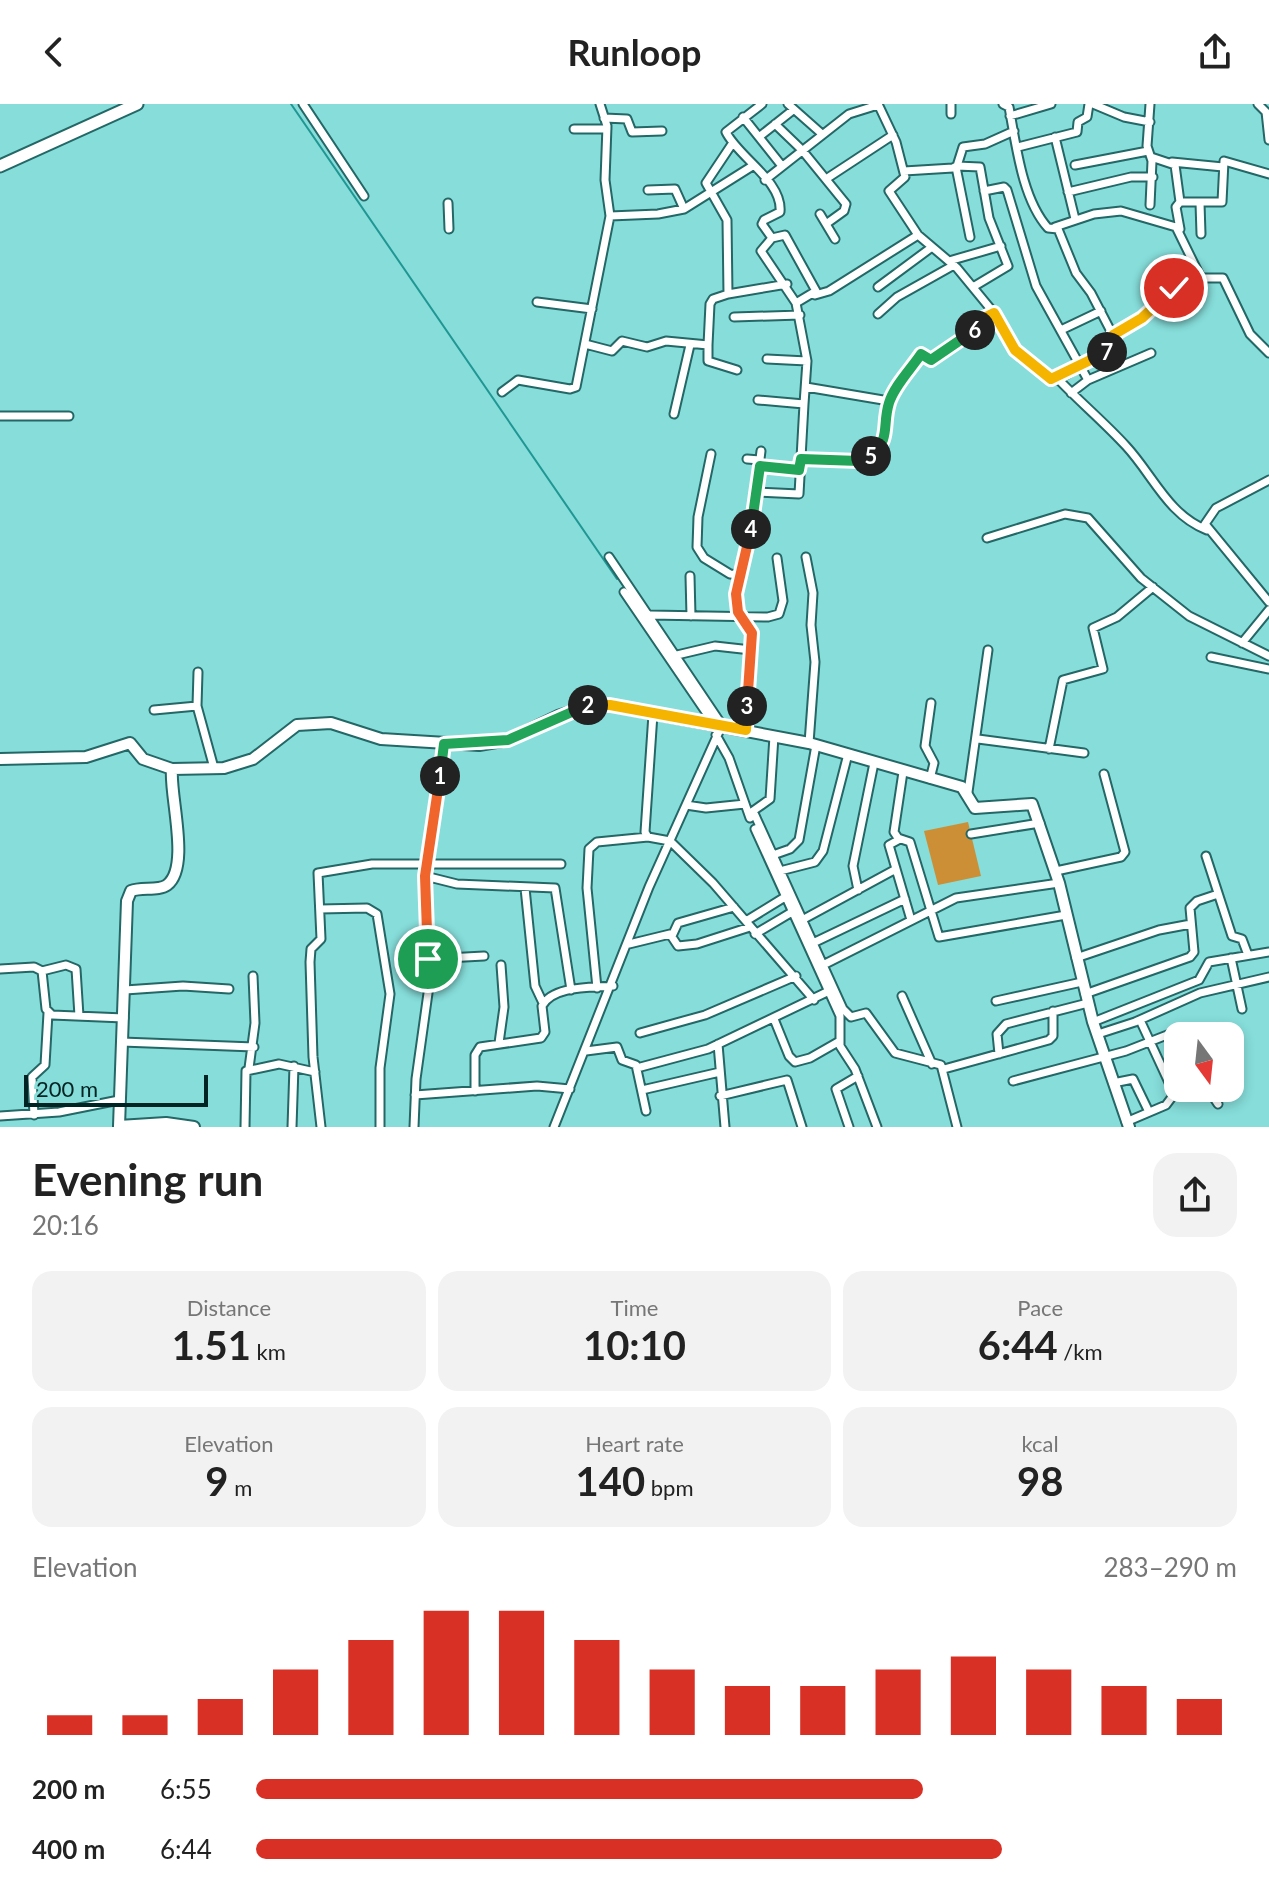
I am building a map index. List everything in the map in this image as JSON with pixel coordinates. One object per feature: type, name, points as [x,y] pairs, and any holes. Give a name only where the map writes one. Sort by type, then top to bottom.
[{"type":"main road","points":[[0,166],[137,104]]},
{"type":"street","points":[[303,104],[364,196]]},
{"type":"street","points":[[502,392],[518,380],[575,388],[610,216],[605,180],[607,129],[600,104]]},
{"type":"street","points":[[762,104],[726,130],[732,144],[765,180],[781,209],[762,224],[772,238]]},
{"type":"street","points":[[951,104],[951,114]]},
{"type":"street","points":[[1003,104],[1009,107],[1029,192],[1048,228],[1075,219],[1130,211],[1180,229]]},
{"type":"street","points":[[1010,116],[1051,104]]},
{"type":"street","points":[[1018,147],[1077,132],[1078,122],[1087,117],[1091,104],[1124,117],[1150,122]]},
{"type":"street","points":[[1150,104],[1153,177],[1150,205]]},
{"type":"street","points":[[765,180],[849,114],[878,105],[893,135],[906,179],[889,191],[918,235],[973,287],[994,313],[1019,355],[1049,378],[1057,380],[1128,447],[1168,502],[1189,521],[1207,530],[1242,566],[1269,602]]},
{"type":"street","points":[[759,137],[791,107],[822,134]]},
{"type":"street","points":[[1264,108],[1269,140]]},
{"type":"street","points":[[743,117],[782,166]]},
{"type":"street","points":[[604,118],[627,119],[632,132],[662,131]]},
{"type":"street","points":[[775,124],[802,150],[846,207],[826,224]]},
{"type":"street","points":[[574,129],[607,129]]},
{"type":"street","points":[[970,237],[956,166],[958,154],[963,147],[985,144],[1014,131]]},
{"type":"street","points":[[826,179],[893,135]]},
{"type":"street","points":[[1055,137],[1075,219]]},
{"type":"street","points":[[728,294],[728,224],[707,181],[732,144]]},
{"type":"street","points":[[1075,165],[1150,154],[1172,162],[1223,167]]},
{"type":"street","points":[[1180,202],[1222,202],[1226,160],[1269,174]]},
{"type":"street","points":[[1172,162],[1180,202],[1176,207],[1180,229],[1197,270],[1203,280],[1223,278],[1250,334],[1269,353]]},
{"type":"street","points":[[610,216],[658,214],[684,209],[754,165]]},
{"type":"street","points":[[904,171],[979,166],[989,218],[1007,268],[973,287]]},
{"type":"street","points":[[1068,192],[1131,177],[1153,177]]},
{"type":"street","points":[[984,191],[1006,187],[1036,286],[1088,380]]},
{"type":"street","points":[[648,190],[675,189],[684,209]]},
{"type":"street","points":[[448,203],[449,229]]},
{"type":"street","points":[[1200,203],[1201,234]]},
{"type":"street","points":[[820,214],[835,239]]},
{"type":"street","points":[[1055,227],[1076,273],[1101,311],[1117,347],[1081,363],[1057,380]]},
{"type":"street","points":[[757,492],[799,494],[806,387],[807,361],[800,315],[787,284],[761,251],[772,238],[785,235],[815,295]]},
{"type":"street","points":[[796,303],[829,291],[918,235]]},
{"type":"street","points":[[878,314],[897,297],[951,263],[1001,246]]},
{"type":"street","points":[[878,287],[932,247]]},
{"type":"street","points":[[1113,335],[1142,318],[1197,270]]},
{"type":"street","points":[[737,370],[708,361],[711,302],[728,294],[787,284]]},
{"type":"street","points":[[537,302],[592,309]]},
{"type":"street","points":[[1061,330],[1101,311]]},
{"type":"street","points":[[801,459],[859,461],[882,447],[889,401],[921,354],[931,360],[976,332],[972,324],[994,313]]},
{"type":"street","points":[[734,317],[800,315]]},
{"type":"street","points":[[585,344],[612,351],[622,341],[647,347],[666,341],[708,345]]},
{"type":"street","points":[[674,414],[690,345]]},
{"type":"street","points":[[1071,393],[1088,380],[1151,353]]},
{"type":"street","points":[[767,359],[807,361]]},
{"type":"street","points":[[806,387],[889,401]]},
{"type":"street","points":[[758,400],[804,404]]},
{"type":"street","points":[[0,416],[69,416]]},
{"type":"street","points":[[746,730],[752,628],[739,616],[736,594],[757,492],[761,451]]},
{"type":"street","points":[[711,454],[698,517],[697,547],[704,558],[730,574],[741,575]]},
{"type":"street","points":[[747,459],[799,470]]},
{"type":"street","points":[[1207,530],[1208,515],[1216,508],[1269,480]]},
{"type":"street","points":[[987,538],[1056,516],[1080,515],[1093,522],[1130,566],[1153,587],[1201,624],[1269,656]]},
{"type":"street","points":[[609,557],[677,655],[717,728],[745,804],[841,1019],[838,1042],[858,1076],[877,1127]]},
{"type":"street","points":[[773,855],[790,849],[799,840],[812,744],[815,662],[811,625],[813,593],[806,557]]},
{"type":"street","points":[[650,615],[768,617],[782,611],[777,558]]},
{"type":"street","points":[[690,576],[691,616]]},
{"type":"street","points":[[1049,749],[1063,680],[1103,669],[1093,628],[1117,617],[1153,587]]},
{"type":"street","points":[[624,592],[717,728]]},
{"type":"street","points":[[1242,643],[1269,610]]},
{"type":"street","points":[[677,655],[715,646],[751,650]]},
{"type":"street","points":[[968,792],[978,739],[988,650]]},
{"type":"street","points":[[1211,657],[1269,669]]},
{"type":"street","points":[[198,672],[197,706],[214,768]]},
{"type":"street","points":[[0,759],[86,757],[130,743],[143,759],[172,769],[214,768],[253,759],[288,728],[308,723],[331,723],[381,739],[444,744],[497,743],[558,716],[599,703],[812,744],[962,787],[968,792],[975,808],[1032,804],[1057,877],[1093,1022],[1127,1125],[1169,1102],[1173,1093],[1140,1020]]},
{"type":"street","points":[[930,779],[934,763],[925,746],[931,703]]},
{"type":"street","points":[[154,710],[197,706]]},
{"type":"street","points":[[648,837],[643,820],[653,714]]},
{"type":"street","points":[[554,1127],[717,728]]},
{"type":"street","points":[[774,736],[770,799],[753,811],[849,1016],[866,1013],[895,1053],[944,1069],[1051,1039],[1053,1011]]},
{"type":"street","points":[[978,739],[1084,753]]},
{"type":"street","points":[[414,1127],[415,1095],[428,996],[426,863],[444,744]]},
{"type":"street","points":[[780,871],[815,862],[823,851],[848,754]]},
{"type":"street","points":[[858,890],[853,866],[874,763]]},
{"type":"street","points":[[172,769],[172,797],[180,834],[174,870],[167,885],[136,889],[129,894],[119,1126],[194,1127]]},
{"type":"street","points":[[903,772],[895,835],[910,842],[937,934],[944,937],[1066,915]]},
{"type":"street","points":[[823,965],[956,898],[1057,877],[1121,857],[1125,852],[1104,774]]},
{"type":"street","points":[[686,805],[706,808],[745,804]]},
{"type":"street","points":[[971,834],[1040,823]]},
{"type":"street","points":[[597,988],[587,888],[589,849],[597,842],[648,837],[670,841],[734,907],[814,1000]]},
{"type":"street","points":[[900,839],[889,845],[911,920]]},
{"type":"street","points":[[1206,856],[1232,936],[1242,939],[1248,955]]},
{"type":"street","points":[[321,1127],[315,1072],[310,953],[321,939],[317,876],[321,870],[426,863],[561,864]]},
{"type":"street","points":[[802,920],[896,869]]},
{"type":"street","points":[[425,876],[457,884],[557,891],[571,990]]},
{"type":"street","points":[[475,1091],[477,1050],[544,1036],[543,1003],[535,986],[525,888]]},
{"type":"street","points":[[999,1054],[997,1034],[1000,1028],[1016,1019],[1053,1011],[1190,957],[1194,952],[1189,913],[1193,904],[1218,894]]},
{"type":"street","points":[[750,927],[785,897]]},
{"type":"street","points":[[813,943],[905,899]]},
{"type":"street","points":[[734,907],[678,923],[672,936],[674,943],[682,947],[792,912]]},
{"type":"street","points":[[320,909],[367,908],[377,914],[390,994],[380,1068],[380,1127]]},
{"type":"street","points":[[1076,958],[1159,930],[1191,924]]},
{"type":"street","points":[[629,944],[666,934],[672,936]]},
{"type":"street","points":[[1093,1022],[1199,980],[1206,963],[1269,952]]},
{"type":"street","points":[[428,959],[484,956]]},
{"type":"street","points":[[1231,958],[1242,1009]]},
{"type":"street","points":[[0,969],[34,967],[42,971],[66,965],[76,969],[79,1016]]},
{"type":"street","points":[[499,1043],[504,1007],[501,965]]},
{"type":"street","points":[[34,1115],[32,1077],[45,1065],[48,1013],[42,971]]},
{"type":"street","points":[[245,1127],[244,1075],[254,1047],[253,976]]},
{"type":"street","points":[[640,1033],[705,1015],[796,976]]},
{"type":"street","points":[[1098,1034],[1140,1020],[1200,993],[1269,977]]},
{"type":"street","points":[[996,1001],[1082,982]]},
{"type":"street","points":[[125,990],[183,986],[229,989]]},
{"type":"street","points":[[543,1003],[571,990],[613,986]]},
{"type":"street","points":[[637,1068],[718,1044],[829,991]]},
{"type":"street","points":[[902,996],[932,1064]]},
{"type":"street","points":[[48,1013],[124,1018]]},
{"type":"street","points":[[774,1019],[789,1056],[795,1062],[810,1058],[838,1042]]},
{"type":"street","points":[[1013,1081],[1164,1037]]},
{"type":"street","points":[[122,1042],[254,1047]]},
{"type":"street","points":[[718,1044],[725,1127]]},
{"type":"street","points":[[586,1051],[617,1047],[622,1060],[634,1063],[646,1111]]},
{"type":"street","points":[[249,1068],[279,1064],[315,1072]]},
{"type":"street","points":[[292,1127],[294,1066]]},
{"type":"street","points":[[944,1069],[957,1127]]},
{"type":"street","points":[[642,1090],[720,1072]]},
{"type":"street","points":[[849,1127],[836,1089],[858,1076]]},
{"type":"street","points":[[720,1096],[787,1080],[802,1127]]},
{"type":"street","points":[[1113,1083],[1135,1081],[1149,1112]]},
{"type":"street","points":[[415,1095],[537,1086],[570,1089]]},
{"type":"street","points":[[0,1116],[34,1115],[119,1100]]},
{"type":"shaded area","points":[[968,822],[981,876],[938,885],[924,831]]},
{"type":"waterway","points":[[291,104],[617,579]]},
{"type":"route","points":[[428,959],[425,876],[444,744],[497,743],[519,736],[558,716],[599,703],[746,730],[752,628],[739,616],[736,594],[750,538],[760,466],[799,470],[801,459],[859,461],[870,456],[882,447],[889,401],[921,354],[931,360],[976,332],[972,324],[994,313],[1019,355],[1049,378],[1057,380],[1081,363],[1115,349],[1118,345],[1113,335],[1137,322],[1174,288]]}]
